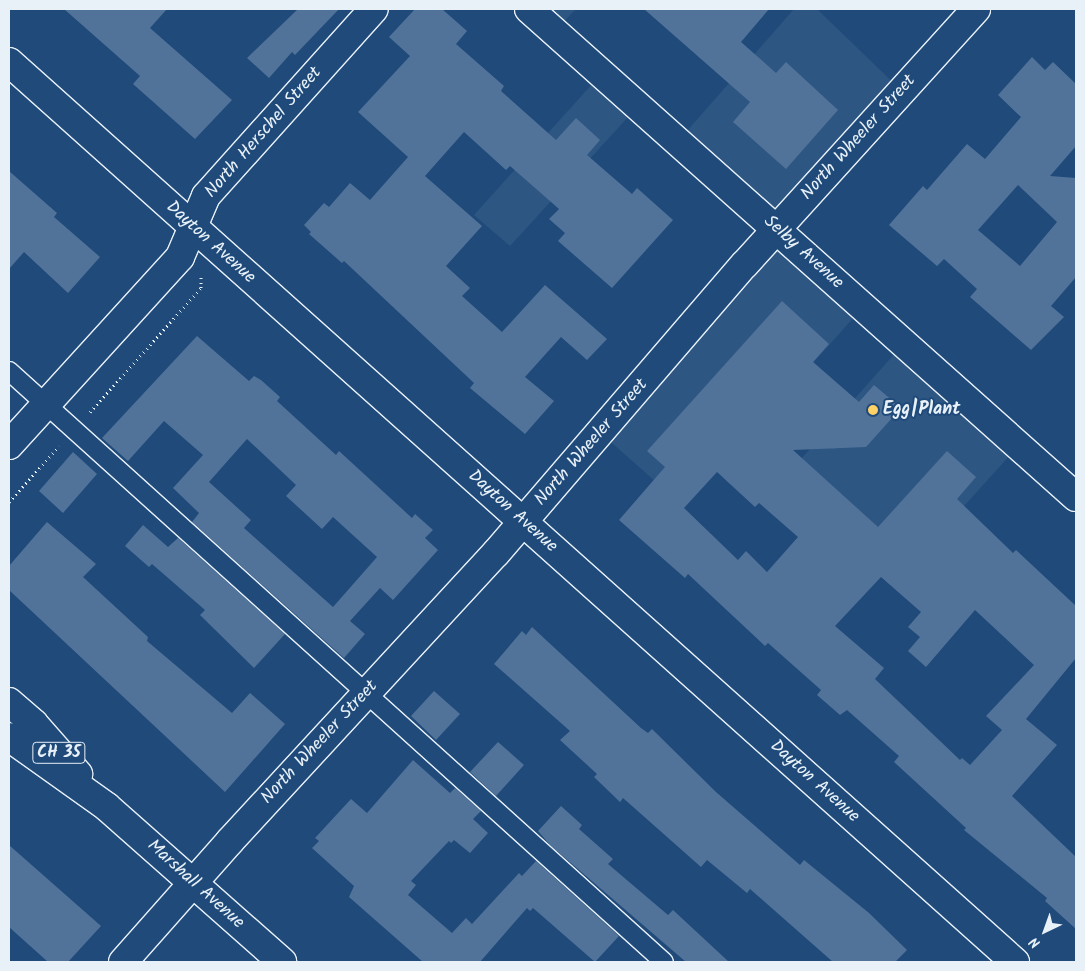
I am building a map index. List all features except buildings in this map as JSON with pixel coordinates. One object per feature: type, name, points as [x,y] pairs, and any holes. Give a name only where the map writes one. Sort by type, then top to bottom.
[{"type":"street","name":"North Herschel Street","points":[[9,445],[180,257],[206,196],[374,9]]},
{"type":"street","name":"Selby Avenue","points":[[529,9],[1076,497]]},
{"type":"street","name":"North Wheeler Street","points":[[123,962],[365,694],[524,522],[777,229],[976,9]]},
{"type":"street","name":"Dayton Avenue","points":[[9,62],[1015,962]]},
{"type":"street","name":"Marshall Avenue","points":[[9,702],[34,724],[107,807]]},
{"type":"street","name":"Marshall Avenue","points":[[9,737],[107,807],[282,962]]},
{"type":"lane","points":[[9,371],[664,962]]},
{"type":"path","points":[[9,502],[201,288],[201,276]]},
{"type":"shaded area","points":[[520,9],[576,9],[550,36]]},
{"type":"shaded area","points":[[794,9],[817,9],[906,95],[782,231],[864,306],[684,507],[602,434],[782,232],[680,139]]},
{"type":"shaded area","points":[[604,71],[640,104],[510,246],[474,215]]},
{"type":"shaded area","points":[[905,342],[1020,444],[892,586],[777,486]]},
{"type":"place","name":"Egg|Plant","points":[[873,410]]}]
